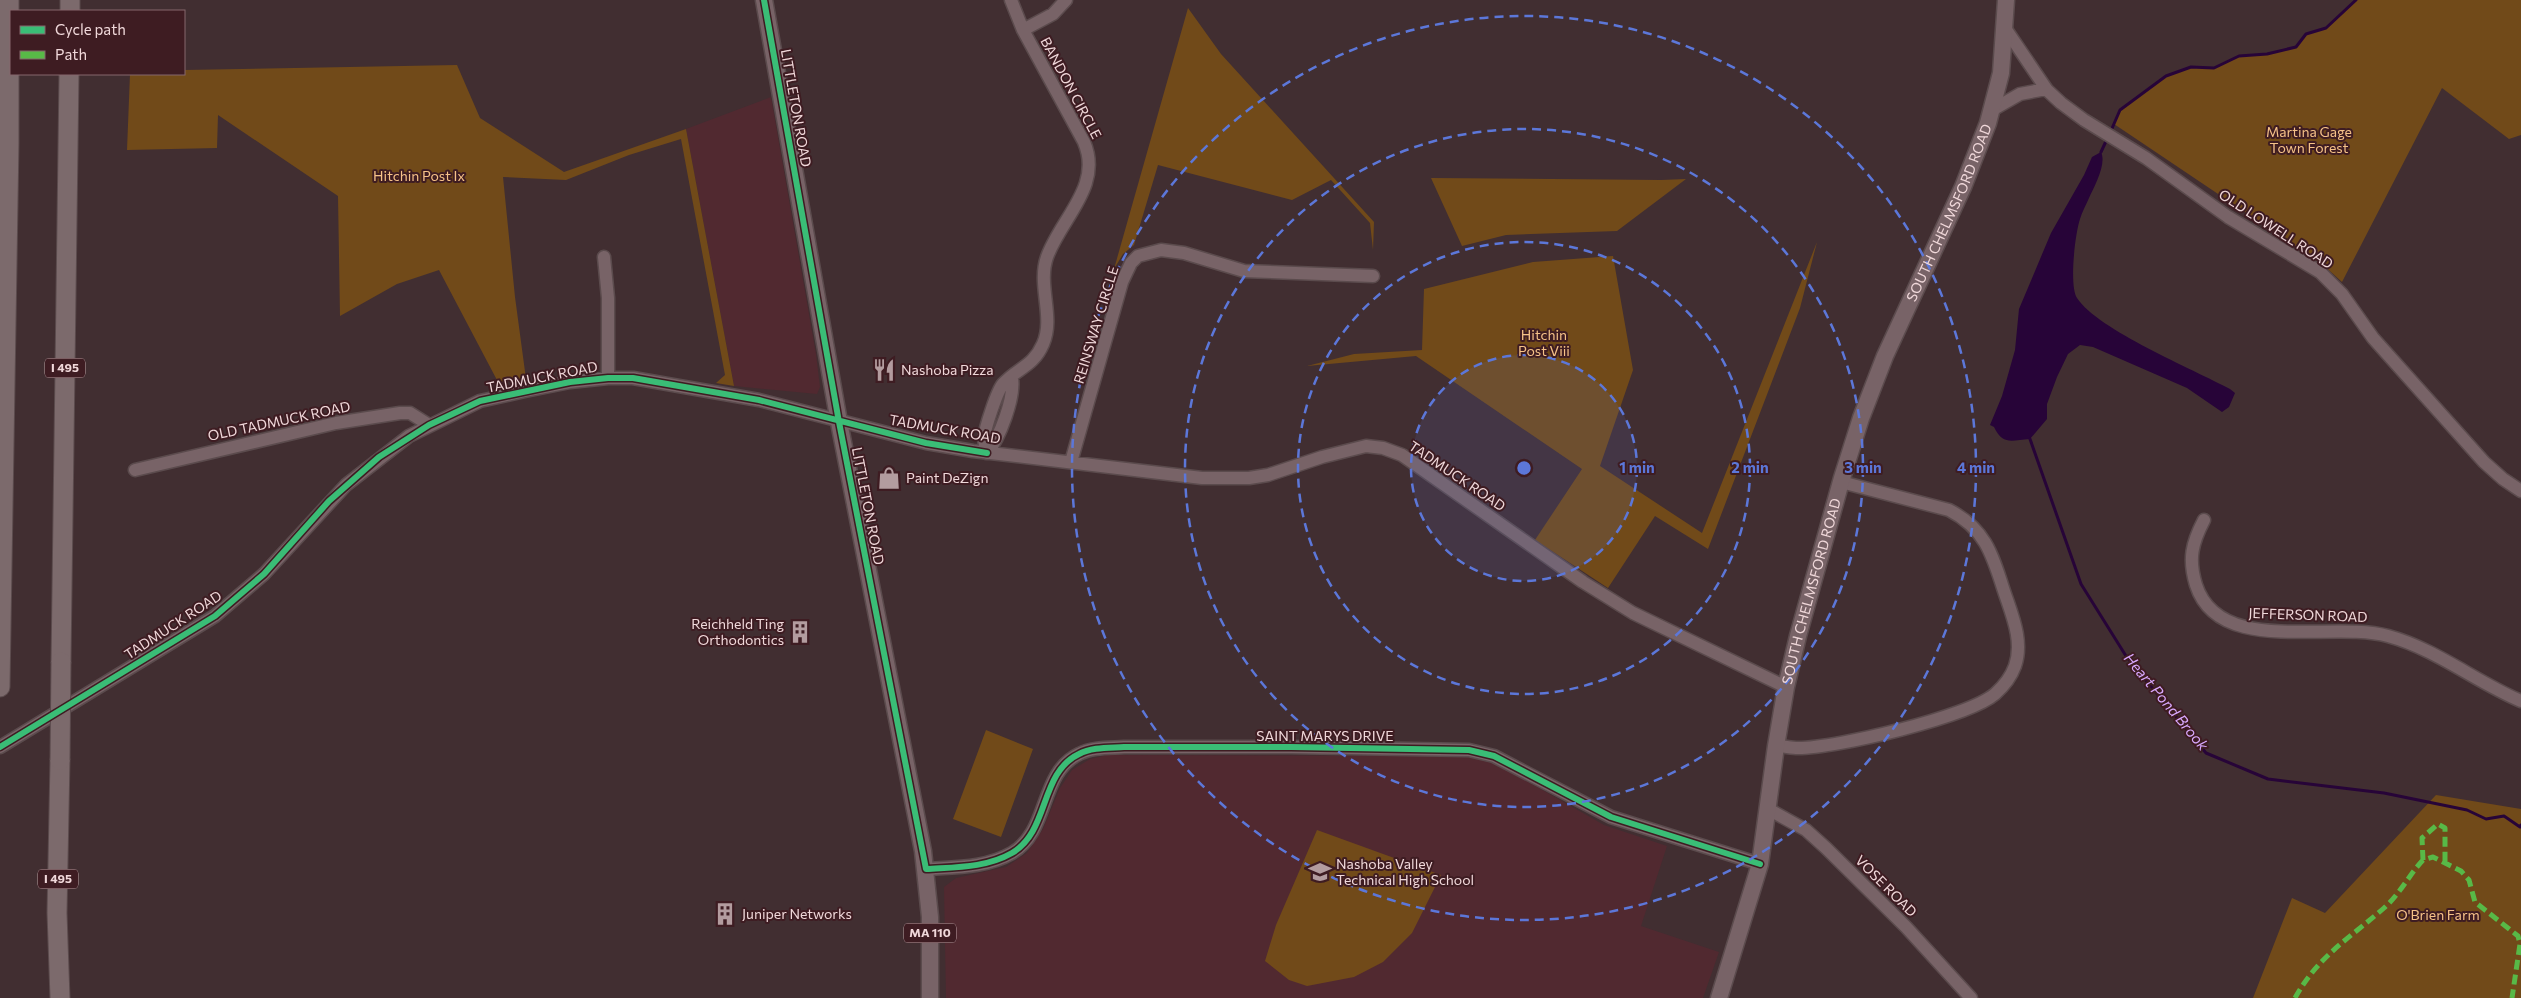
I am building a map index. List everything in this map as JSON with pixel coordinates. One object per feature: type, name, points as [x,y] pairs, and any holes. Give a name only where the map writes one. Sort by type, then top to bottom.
[{"type":"highway","points":[[0,687],[9,142],[9,0]]},
{"type":"highway","name":"I 495","points":[[60,998],[57,913],[69,75]]},
{"type":"main road","name":"LITTLETON ROAD","points":[[764,0],[839,422],[926,869],[930,917],[930,998]]},
{"type":"main road","name":"SOUTH CHELMSFORD ROAD","points":[[1719,998],[1760,864],[1786,687],[1798,636],[1841,482],[1875,380],[1963,187],[1992,110],[2001,73],[2006,0]]},
{"type":"street","name":"BANDON CIRCLE","points":[[987,453],[984,437],[998,393],[1003,384],[1032,360],[1044,343],[1047,331],[1044,279],[1047,258],[1082,195],[1090,168],[1089,154],[1084,142],[1022,30],[1011,0]]},
{"type":"street","name":"BANDON CIRCLE","points":[[1022,30],[1053,14],[1066,0]]},
{"type":"street","name":"OLD LOWELL ROAD","points":[[2005,28],[2046,89],[2084,120],[2146,158],[2228,217],[2320,272],[2342,294],[2373,338],[2484,462],[2503,479],[2521,491]]},
{"type":"street","points":[[1992,110],[2020,94],[2046,89]]},
{"type":"street","name":"REINSWAY CIRCLE","points":[[1071,462],[1122,282],[1131,263],[1138,256],[1161,250],[1184,253],[1244,271],[1373,276]]},
{"type":"street","points":[[604,257],[608,298],[608,378]]},
{"type":"street","name":"TADMUCK ROAD","points":[[0,747],[215,616],[264,574],[346,485],[379,457],[429,424],[480,401],[570,382],[608,378],[633,378],[787,406],[839,422],[926,443],[987,453],[1071,462],[1170,476],[1224,479],[1268,475],[1322,457],[1366,446],[1383,448],[1402,455],[1583,582],[1633,613],[1786,687]]},
{"type":"street","name":"OLD TADMUCK ROAD","points":[[135,470],[336,423],[410,413],[429,424]]},
{"type":"street","points":[[1776,746],[1799,748],[1825,745],[1887,733],[1937,718],[1978,704],[1994,695],[2008,682],[2015,666],[2018,650],[2013,618],[1990,553],[1983,537],[1974,527],[1964,518],[1949,510],[1841,482]]},
{"type":"street","name":"JEFFERSON ROAD","points":[[2204,520],[2192,548],[2194,576],[2206,603],[2228,622],[2256,631],[2356,630],[2389,636],[2423,650],[2496,690],[2521,701]]},
{"type":"street","name":"SAINT MARYS DRIVE","points":[[926,869],[975,866],[1013,853],[1031,836],[1049,791],[1062,767],[1079,754],[1098,748],[1124,747],[1469,750],[1494,756],[1611,817],[1760,864]]},
{"type":"street","name":"VOSE ROAD","points":[[1768,809],[1806,830],[1826,848],[1906,927],[1971,998]]},
{"type":"shaded area","points":[[771,97],[816,354],[820,387],[817,394],[734,386],[686,129]]},
{"type":"shaded area","points":[[2101,152],[2101,169],[2081,216],[2076,236],[2073,283],[2077,298],[2088,310],[2125,336],[2235,393],[2229,407],[2222,412],[2187,388],[2093,347],[2080,345],[2068,354],[2057,377],[2047,404],[2047,419],[2030,439],[2009,441],[2001,437],[1994,427],[1990,425],[2002,396],[2015,350],[2019,309],[2051,233],[2084,175],[2092,157]]},
{"type":"shaded area","name":"Nashoba Valley Technical High School","points":[[1107,755],[1462,756],[1493,762],[1604,825],[1667,846],[1641,926],[1719,952],[1703,998],[946,998],[944,887],[956,878],[1006,867],[1027,853],[1043,829],[1060,788],[1072,770],[1090,759]]},
{"type":"green space","name":"Martina Gage Town Forest","points":[[2356,0],[2521,0],[2521,135],[2509,139],[2442,88],[2342,282],[2322,264],[2114,124],[2120,110],[2166,76],[2191,67],[2214,68],[2239,56],[2267,54],[2296,47],[2306,34],[2326,28]]},
{"type":"green space","points":[[1188,8],[1221,54],[1374,222],[1373,250],[1370,223],[1331,180],[1292,200],[1158,165],[1134,245],[1123,254],[1114,269]]},
{"type":"green space","name":"Hitchin Post Ix","points":[[457,65],[480,118],[564,172],[686,129],[734,386],[716,383],[725,375],[681,139],[629,155],[566,180],[503,177],[515,297],[526,379],[498,382],[439,270],[397,284],[340,316],[338,196],[218,115],[217,148],[127,150],[130,75],[185,75],[185,70]]},
{"type":"green space","points":[[1431,178],[1686,179],[1617,231],[1506,235],[1462,246]]},
{"type":"green space","name":"Hitchin Post Viii","points":[[1817,242],[1800,308],[1708,549],[1655,516],[1608,588],[1535,540],[1582,469],[1416,356],[1307,366],[1354,354],[1422,350],[1424,289],[1533,262],[1613,256],[1633,370],[1600,466],[1702,533]]},
{"type":"green space","points":[[986,730],[1033,749],[1001,837],[953,819]]},
{"type":"green space","name":"O'Brien Farm","points":[[2436,795],[2521,809],[2521,998],[2253,998],[2292,898],[2325,913]]},
{"type":"green space","points":[[1317,830],[1441,875],[1412,933],[1383,962],[1354,977],[1307,986],[1289,980],[1265,961],[1276,925]]},
{"type":"waterway","name":"Heart Pond Brook","points":[[2110,133],[2120,110],[2166,76],[2191,67],[2214,68],[2239,56],[2267,54],[2296,47],[2306,34],[2326,28],[2356,0]]},
{"type":"waterway","name":"Heart Pond Brook","points":[[2101,152],[2107,139]]},
{"type":"waterway","name":"Heart Pond Brook","points":[[2030,439],[2081,584],[2126,656],[2206,753],[2268,779],[2384,793],[2467,810],[2486,819],[2504,816],[2520,827],[2521,825]]},
{"type":"marked path","points":[[2423,860],[2422,838],[2438,824],[2445,828],[2445,861]]},
{"type":"marked path","points":[[2295,998],[2304,983],[2324,959],[2390,903],[2423,860],[2433,857],[2461,871],[2469,880],[2475,902],[2518,936],[2520,944],[2512,998]]},
{"type":"cycle path","points":[[764,0],[839,422],[926,869],[992,862],[1012,853],[1024,843],[1033,831],[1050,788],[1057,774],[1066,763],[1089,750],[1124,747],[1469,750],[1494,756],[1611,817],[1760,864]]},
{"type":"cycle path","points":[[0,747],[215,616],[264,574],[329,501],[379,457],[429,425],[480,401],[570,382],[608,378],[633,378],[759,400],[926,443],[987,453]]},
{"type":"place","name":"Nashoba Pizza","points":[[884,370]]},
{"type":"place","name":"Paint DeZign","points":[[889,478]]},
{"type":"place","name":"Reichheld Ting Orthodontics","points":[[800,632]]},
{"type":"place","name":"Nashoba Valley Technical High School","points":[[1320,872]]},
{"type":"place","name":"Juniper Networks","points":[[725,914]]}]
